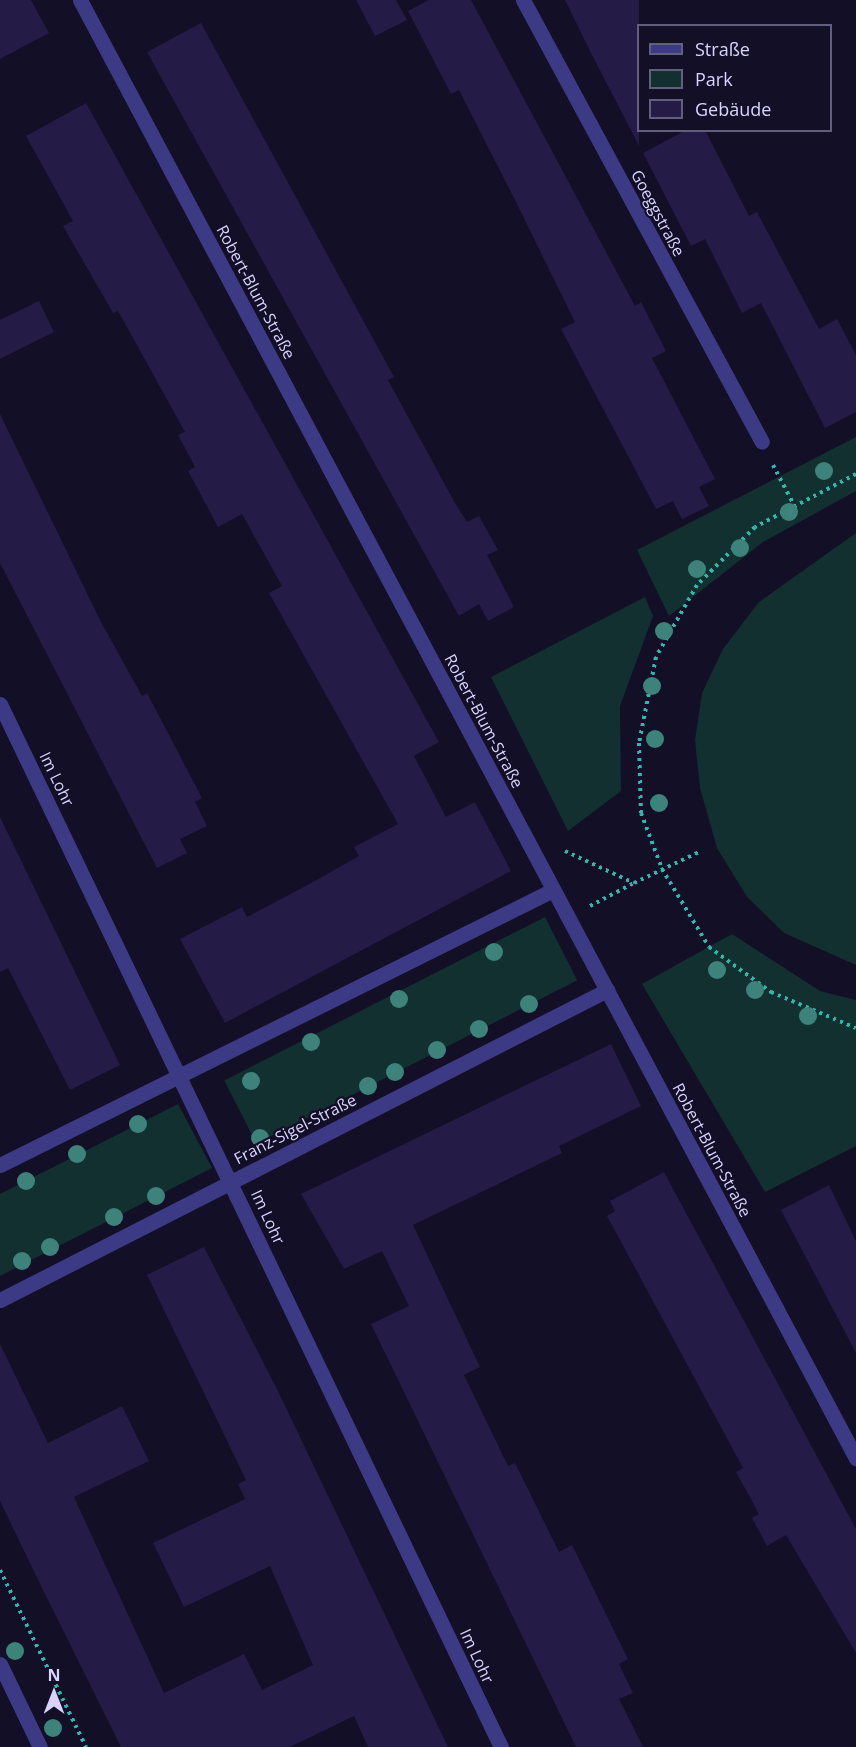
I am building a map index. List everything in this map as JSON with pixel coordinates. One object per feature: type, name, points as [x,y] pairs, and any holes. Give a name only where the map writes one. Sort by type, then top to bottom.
[{"type":"street","name":"Robert-Blum-Straße","points":[[80,0],[856,1458]]},
{"type":"street","name":"Goeggstraße","points":[[523,0],[762,442]]},
{"type":"street","name":"Im Lohr","points":[[0,704],[232,1182],[501,1747]]},
{"type":"street","points":[[0,1166],[554,890]]},
{"type":"street","name":"Franz-Sigel-Straße","points":[[0,1300],[607,990]]},
{"type":"street","points":[[0,1664],[40,1747]]},
{"type":"path","points":[[775,469],[794,505]]},
{"type":"path","points":[[856,474],[755,527],[697,585],[656,657],[640,754],[642,813],[662,869],[710,947],[771,992],[856,1028]]},
{"type":"path","points":[[523,833],[634,883]]},
{"type":"path","points":[[568,917],[699,852]]},
{"type":"path","points":[[0,1570],[86,1747]]},
{"type":"green space","points":[[856,437],[856,491],[763,542],[669,616],[637,550]]},
{"type":"green space","points":[[856,533],[856,965],[784,933],[747,897],[717,848],[700,788],[695,740],[702,693],[723,649],[759,602]]},
{"type":"green space","points":[[645,597],[653,616],[620,706],[621,791],[568,831],[491,677]]},
{"type":"green space","points":[[545,917],[577,980],[256,1144],[224,1080]]},
{"type":"green space","points":[[732,934],[820,991],[856,1000],[856,1146],[765,1192],[642,984]]},
{"type":"green space","points":[[178,1104],[212,1168],[0,1276],[0,1194]]},
{"type":"building","points":[[0,0],[31,0],[49,33],[0,59]]},
{"type":"building","points":[[356,0],[396,0],[407,20],[375,36]]},
{"type":"building","points":[[429,0],[471,0],[635,306],[641,302],[666,351],[652,358],[715,479],[699,487],[709,506],[682,519],[673,501],[656,509],[561,329],[575,322],[514,198],[459,90],[451,94],[408,11]]},
{"type":"building","points":[[565,0],[639,0],[637,132],[639,132],[639,146]]},
{"type":"building","points":[[201,23],[394,377],[388,380],[455,503],[467,522],[479,516],[498,550],[487,555],[514,607],[488,621],[479,604],[459,616],[147,52]]},
{"type":"building","points":[[86,103],[439,742],[414,756],[446,817],[475,802],[511,871],[225,1023],[180,939],[242,907],[247,917],[359,856],[354,847],[398,824],[269,593],[282,586],[242,514],[218,527],[188,471],[195,467],[178,435],[185,432],[118,311],[113,313],[63,226],[73,221],[26,136]]},
{"type":"building","points":[[682,132],[706,132],[749,216],[757,212],[819,329],[837,319],[856,355],[856,412],[825,428],[761,303],[742,313],[705,239],[691,246],[643,153]]},
{"type":"building","points":[[39,301],[54,332],[0,359],[0,320]]},
{"type":"building","points":[[0,414],[101,622],[142,696],[147,693],[202,798],[195,802],[207,826],[180,839],[187,853],[157,868],[0,563]]},
{"type":"building","points":[[0,817],[120,1065],[70,1090],[8,968],[0,972]]},
{"type":"building","points":[[611,1044],[641,1106],[559,1146],[562,1153],[413,1225],[480,1367],[464,1375],[508,1466],[515,1463],[559,1552],[572,1545],[628,1659],[619,1664],[633,1693],[619,1699],[643,1747],[576,1747],[371,1324],[409,1306],[382,1251],[344,1269],[301,1194]]},
{"type":"building","points":[[664,1172],[856,1529],[856,1653],[786,1535],[767,1546],[752,1518],[759,1514],[736,1472],[743,1468],[607,1216],[615,1211],[610,1201]]},
{"type":"building","points":[[829,1185],[856,1241],[856,1353],[781,1210]]},
{"type":"building","points":[[204,1247],[278,1391],[448,1747],[368,1747],[354,1716],[290,1747],[121,1747],[42,1588],[0,1501],[0,1344],[48,1443],[122,1406],[149,1461],[74,1497],[164,1693],[244,1654],[262,1690],[313,1665],[270,1566],[184,1607],[153,1543],[245,1499],[238,1484],[246,1480],[147,1275]]}]
